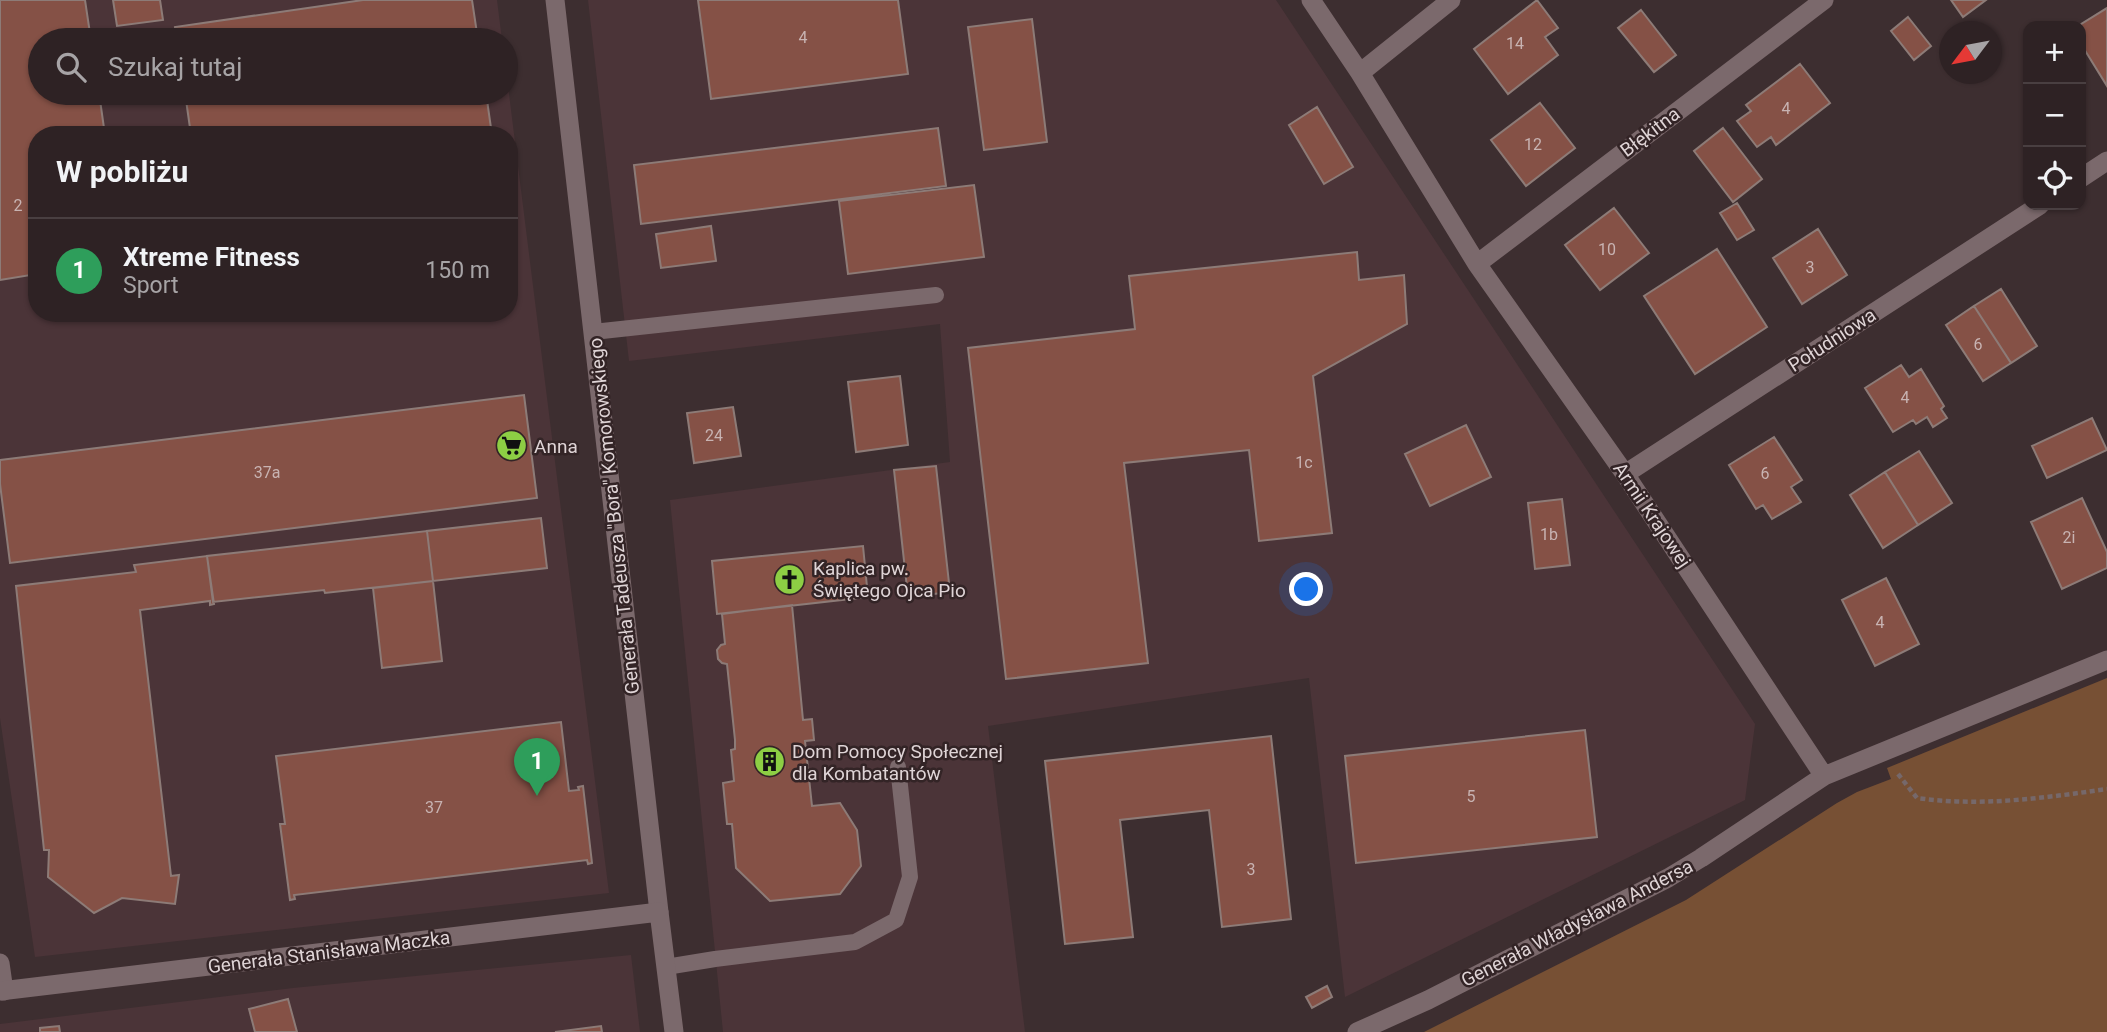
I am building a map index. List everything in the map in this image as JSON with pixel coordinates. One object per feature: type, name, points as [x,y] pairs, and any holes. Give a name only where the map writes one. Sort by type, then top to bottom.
[{"type":"street","name":"Generała Tadeusza \"Bora\" Komorowskiego","points":[[555,0],[674,1032]]},
{"type":"street","name":"Armii Krajowej","points":[[1311,0],[1360,73],[1477,264],[1625,474],[1824,776]]},
{"type":"street","points":[[1360,73],[1451,0]]},
{"type":"street","name":"Błękitna","points":[[1477,264],[1824,0]]},
{"type":"street","points":[[2086,175],[2107,161]]},
{"type":"street","name":"Południowa","points":[[1625,474],[2032,210]]},
{"type":"street","points":[[1824,776],[2107,660]]},
{"type":"street","name":"Generała Władysława Andersa","points":[[1357,1032],[1668,878],[1824,776]]},
{"type":"street","name":"Generała Stanisława Maczka","points":[[2,991],[659,912]]},
{"type":"street","points":[[0,963],[2,991]]},
{"type":"lane","points":[[593,332],[936,295]]},
{"type":"lane","points":[[666,967],[855,942],[896,920],[909,877],[898,767]]},
{"type":"path","points":[[1879,752],[1917,798],[1942,802],[2026,800],[2107,789]]},
{"type":"shaded area","points":[[0,0],[497,0],[500,28],[28,28],[28,105],[510,105],[513,126],[28,126],[28,322],[518,322],[518,166],[609,893],[35,957],[0,718]]},
{"type":"shaded area","points":[[588,0],[1276,0],[1755,724],[1745,800],[1345,997],[1309,678],[988,726],[1025,1032],[723,1032],[670,500],[950,462],[940,324],[629,361]]},
{"type":"shaded area","points":[[2107,678],[2107,1032],[1424,1032],[1686,900],[1837,803],[1891,779],[1887,768]]},
{"type":"shaded area","points":[[631,955],[640,1032],[0,1032],[0,1024],[293,988]]},
{"type":"building","points":[[0,0],[85,0],[89,28],[28,28],[28,105],[101,105],[104,126],[28,126],[28,275],[0,280]]},
{"type":"building","points":[[113,0],[160,0],[163,20],[117,26]]},
{"type":"building","points":[[363,0],[472,0],[476,28],[175,28]]},
{"type":"building","points":[[698,0],[898,0],[908,74],[711,99]]},
{"type":"building","points":[[1537,0],[1558,28],[1545,37],[1558,55],[1508,94],[1474,49]]},
{"type":"building","points":[[1951,0],[1986,0],[1963,17]]},
{"type":"building","points":[[2107,8],[2107,86],[2086,52],[2086,21]]},
{"type":"building","points":[[1641,10],[1676,55],[1654,72],[1618,28]]},
{"type":"building","points":[[1908,17],[1931,46],[1914,60],[1891,31]]},
{"type":"building","points":[[1032,19],[1047,142],[984,150],[968,27]]},
{"type":"building","points":[[1800,64],[1830,103],[1776,145],[1771,137],[1757,147],[1737,121],[1751,111],[1746,105]]},
{"type":"building","points":[[1540,103],[1575,148],[1526,186],[1491,140]]},
{"type":"building","points":[[187,105],[488,105],[491,126],[190,126]]},
{"type":"building","points":[[1317,107],[1353,167],[1324,184],[1289,125]]},
{"type":"building","points":[[938,128],[946,186],[641,224],[634,165]]},
{"type":"building","points":[[1723,128],[1762,179],[1733,202],[1694,151]]},
{"type":"building","points":[[974,185],[984,257],[848,274],[839,201]]},
{"type":"building","points":[[1737,203],[1754,230],[1737,240],[1720,213]]},
{"type":"building","points":[[1614,208],[1649,253],[1600,290],[1565,245]]},
{"type":"building","points":[[711,226],[716,261],[661,268],[656,234]]},
{"type":"building","points":[[1818,229],[1847,275],[1802,304],[1773,258]]},
{"type":"building","points":[[1717,249],[1767,327],[1695,374],[1644,296]]},
{"type":"building","points":[[1357,252],[1359,280],[1404,275],[1407,324],[1313,376],[1332,533],[1259,541],[1249,450],[1124,463],[1148,663],[1006,679],[968,348],[1135,329],[1129,276]]},
{"type":"building","points":[[2001,289],[2037,346],[2011,363],[1974,306]]},
{"type":"building","points":[[1974,306],[2011,363],[1983,381],[1946,325]]},
{"type":"building","points":[[1901,365],[1909,377],[1921,369],[1944,406],[1941,409],[1947,418],[1933,427],[1927,417],[1916,424],[1913,420],[1893,432],[1865,388]]},
{"type":"building","points":[[900,376],[908,445],[856,452],[848,382]]},
{"type":"building","points":[[524,395],[537,498],[10,563],[0,484],[0,460]]},
{"type":"building","points":[[733,407],[741,456],[694,463],[687,413]]},
{"type":"building","points":[[2092,418],[2107,450],[2047,478],[2032,446]]},
{"type":"building","points":[[1466,425],[1491,477],[1430,506],[1405,454]]},
{"type":"building","points":[[1774,437],[1802,480],[1791,487],[1801,502],[1772,519],[1763,505],[1756,509],[1729,465]]},
{"type":"building","points":[[1919,451],[1952,503],[1918,525],[1885,472]]},
{"type":"building","points":[[936,466],[950,592],[908,597],[894,470]]},
{"type":"building","points":[[1885,472],[1918,525],[1883,548],[1850,495]]},
{"type":"building","points":[[2082,498],[2107,552],[2107,568],[2062,589],[2031,522]]},
{"type":"building","points":[[1562,499],[1570,565],[1535,569],[1528,503]]},
{"type":"building","points":[[541,518],[547,568],[433,581],[427,531]]},
{"type":"building","points":[[427,531],[433,581],[213,602],[207,556]]},
{"type":"building","name":"Kaplica pw. Świętego Ojca Pio","points":[[863,546],[868,597],[717,614],[712,561]]},
{"type":"building","points":[[207,556],[214,604],[210,605],[210,601],[140,610],[171,876],[179,875],[175,904],[122,898],[94,913],[48,877],[49,850],[44,850],[16,586],[136,572],[134,565]]},
{"type":"building","points":[[1886,578],[1919,644],[1875,666],[1842,600]]},
{"type":"building","points":[[433,581],[442,661],[382,668],[373,588]]},
{"type":"building","name":"Dom Pomocy Społecznej dla Kombatantów","points":[[792,605],[803,720],[812,719],[814,740],[805,741],[812,806],[840,803],[857,830],[861,866],[840,894],[770,901],[736,868],[732,824],[727,824],[723,783],[734,781],[731,750],[735,749],[735,740],[727,664],[718,659],[717,650],[725,644],[722,614]]},
{"type":"building","points":[[561,722],[569,791],[579,790],[578,787],[583,786],[592,863],[588,864],[587,860],[294,895],[295,899],[290,900],[280,824],[285,824],[276,756]]},
{"type":"building","points":[[1585,730],[1597,837],[1356,863],[1345,756]]},
{"type":"building","points":[[1271,736],[1291,919],[1222,927],[1209,810],[1120,820],[1133,937],[1065,944],[1045,761]]},
{"type":"building","points":[[1327,986],[1332,997],[1312,1008],[1306,997]]},
{"type":"building","points":[[288,999],[297,1032],[255,1032],[249,1009]]},
{"type":"building","points":[[59,1026],[60,1032],[40,1032],[40,1028]]},
{"type":"building","points":[[601,1026],[602,1032],[555,1032]]},
{"type":"place","name":"Anna","points":[[511,446]]},
{"type":"place","name":"Kaplica pw. Świętego Ojca Pio","points":[[790,579]]},
{"type":"place","name":"Dom Pomocy Społecznej dla Kombatantów","points":[[769,762]]},
{"type":"place","name":"Xtreme Fitness","points":[[537,796]]}]
